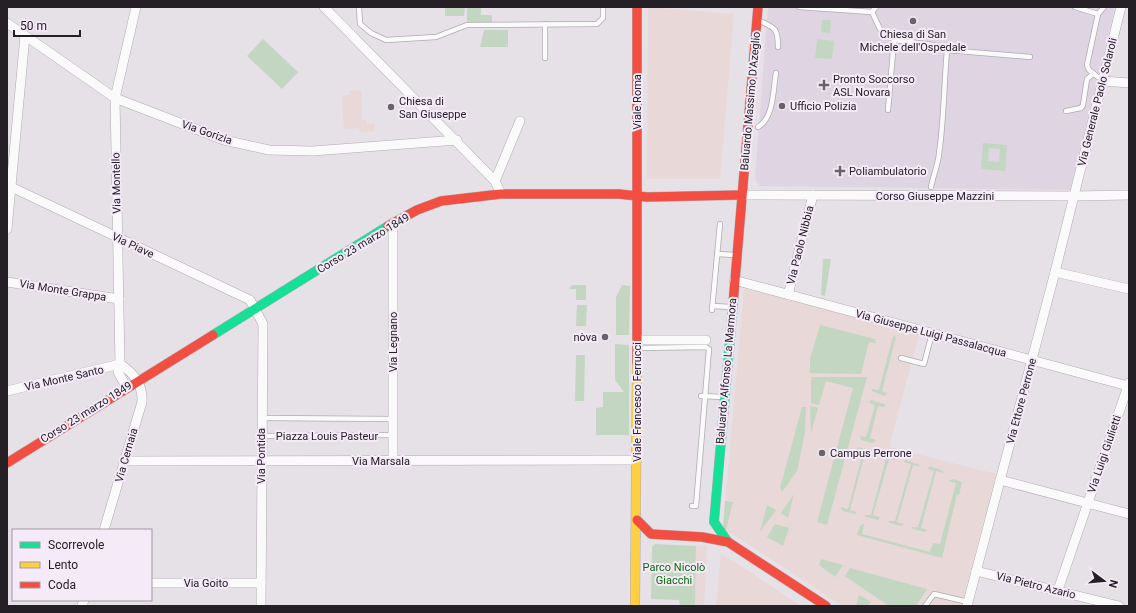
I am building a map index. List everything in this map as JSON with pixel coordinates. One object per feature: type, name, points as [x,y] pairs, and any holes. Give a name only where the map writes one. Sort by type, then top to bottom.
[{"type":"street","name":"Via Montello","points":[[126,388],[118,372],[120,364],[115,98],[136,7]]},
{"type":"street","points":[[324,7],[457,140],[495,181],[501,194]]},
{"type":"street","name":"Viale Roma","points":[[637,7],[637,198]]},
{"type":"street","name":"Baluardo Massimo D'Azeglio","points":[[741,195],[758,7]]},
{"type":"street","name":"Via Generale Paolo Solaroli","points":[[1074,196],[1100,79],[1121,7]]},
{"type":"street","name":"Via Gorizia","points":[[7,23],[115,98],[224,140],[269,150],[313,151],[457,140]]},
{"type":"street","points":[[7,229],[9,186],[25,36]]},
{"type":"street","points":[[1100,79],[1129,83]]},
{"type":"street","points":[[495,181],[520,121]]},
{"type":"street","name":"Via Piave","points":[[9,186],[250,300],[255,308]]},
{"type":"street","name":"Corso 23 marzo 1849","points":[[7,463],[30,447],[255,308],[372,238],[393,223],[417,210],[441,201],[501,194],[619,194],[637,198],[695,195],[741,195]]},
{"type":"street","name":"Corso Giuseppe Mazzini","points":[[741,195],[1129,195]]},
{"type":"street","name":"Baluardo Alfonso La Marmora","points":[[714,522],[723,397],[741,195]]},
{"type":"street","name":"Via Paolo Nibbia","points":[[788,295],[813,195]]},
{"type":"street","name":"Via Ettore Perrone","points":[[968,604],[1074,196]]},
{"type":"street","name":"Viale Francesco Ferrucci","points":[[635,606],[634,527],[637,520],[637,198]]},
{"type":"street","name":"Via Legnano","points":[[393,223],[393,462]]},
{"type":"street","points":[[1055,272],[1129,289]]},
{"type":"street","name":"Via Giuseppe Luigi Passalacqua","points":[[734,280],[1032,360],[1128,384]]},
{"type":"street","name":"Via Monte Grappa","points":[[7,282],[119,299]]},
{"type":"street","name":"Via Pontida","points":[[255,308],[263,324],[260,606]]},
{"type":"street","points":[[637,344],[706,340]]},
{"type":"street","points":[[120,364],[132,372],[137,381]]},
{"type":"street","name":"Via Monte Santo","points":[[7,391],[120,364]]},
{"type":"street","name":"Via Cernaia","points":[[104,529],[142,402],[140,388],[137,381]]},
{"type":"street","name":"Via Luigi Giulietti","points":[[1058,590],[1128,384]]},
{"type":"street","name":"Corso 23 marzo 1849","points":[[7,454],[30,447]]},
{"type":"street","name":"Via Marsala","points":[[125,461],[261,460],[393,462],[637,460]]},
{"type":"street","points":[[1000,480],[1129,514]]},
{"type":"street","points":[[637,520],[651,534],[702,536],[728,542],[826,606]]},
{"type":"street","points":[[702,536],[714,522],[728,542]]},
{"type":"street","points":[[640,606],[640,552],[642,544],[651,534]]},
{"type":"street","name":"Via Pietro Azario","points":[[976,571],[1119,606]]},
{"type":"street","name":"Via Goito","points":[[152,583],[260,583]]},
{"type":"lane","points":[[359,7],[360,24],[371,33],[386,40],[436,36],[467,25],[597,24],[603,18],[603,7]]},
{"type":"lane","points":[[799,7],[872,12]]},
{"type":"lane","points":[[872,12],[876,7]]},
{"type":"lane","points":[[1075,7],[1098,14]]},
{"type":"lane","points":[[1100,79],[1089,70],[1087,65],[1098,14],[1104,7]]},
{"type":"lane","points":[[872,12],[880,29],[894,40],[933,45],[947,50],[1030,57]]},
{"type":"lane","points":[[757,19],[775,28],[777,32],[778,47]]},
{"type":"lane","points":[[545,24],[545,58]]},
{"type":"lane","points":[[888,110],[894,40]]},
{"type":"lane","points":[[931,187],[939,156],[945,103],[943,94],[947,50]]},
{"type":"lane","points":[[758,127],[763,124],[770,107],[776,73]]},
{"type":"lane","points":[[1066,111],[1080,108],[1084,105],[1087,79],[1093,74]]},
{"type":"lane","points":[[720,224],[713,308],[731,307]]},
{"type":"lane","points":[[717,254],[736,255]]},
{"type":"lane","points":[[901,358],[924,364],[932,333]]},
{"type":"lane","points":[[637,344],[708,348],[703,396],[696,506],[692,506]]},
{"type":"lane","points":[[703,396],[723,397]]},
{"type":"lane","name":"Piazza Louis Pasteur","points":[[261,418],[393,419]]},
{"type":"lane","name":"Piazza Louis Pasteur","points":[[261,436],[393,436]]},
{"type":"lane","points":[[925,606],[934,594],[968,604]]},
{"type":"shaded area","points":[[648,7],[734,14],[720,179],[647,179]]},
{"type":"shaded area","points":[[768,7],[1115,7],[1070,190],[760,186],[755,179]]},
{"type":"shaded area","points":[[361,90],[362,120],[367,120],[367,124],[375,124],[375,131],[360,132],[359,128],[344,129],[342,96],[350,95],[350,91]]},
{"type":"shaded area","name":"Campus Perrone","points":[[744,289],[794,300],[919,335],[889,447],[996,474],[961,606],[843,606],[723,528]]},
{"type":"shaded area","points":[[707,545],[704,606],[695,606],[696,546]]},
{"type":"shaded area","points":[[721,554],[738,564],[801,606],[716,606]]},
{"type":"green space","points":[[445,7],[465,7],[464,16],[445,16]]},
{"type":"green space","points":[[467,8],[481,8],[481,15],[492,15],[492,22],[467,22]]},
{"type":"green space","points":[[822,20],[831,20],[830,33],[821,32]]},
{"type":"green space","points":[[484,30],[508,30],[508,47],[480,47]]},
{"type":"green space","points":[[263,39],[298,72],[282,89],[247,56]]},
{"type":"green space","points":[[817,39],[834,41],[832,59],[815,58]]},
{"type":"green space","points":[[983,143],[1007,145],[1005,171],[981,169]],"holes":[[[989,148],[1000,149],[999,162],[988,161]]]},
{"type":"green space","points":[[823,259],[831,259],[825,296],[821,295]]},
{"type":"green space","points":[[572,285],[586,285],[586,300],[576,300],[576,289],[569,289]]},
{"type":"green space","points":[[622,285],[630,286],[629,335],[616,335],[616,297]]},
{"type":"green space","points":[[577,305],[587,305],[586,326],[576,326]]},
{"type":"green space","points":[[820,325],[875,339],[876,343],[869,342],[861,374],[810,373],[810,359]]},
{"type":"green space","points":[[893,336],[896,337],[882,391],[888,393],[884,396],[872,391],[872,389],[879,390]]},
{"type":"green space","points":[[615,344],[629,345],[629,435],[596,435],[596,408],[603,407],[603,392],[624,392],[615,380]]},
{"type":"green space","points":[[576,355],[585,355],[584,401],[575,401]]},
{"type":"green space","points":[[811,377],[867,377],[827,525],[817,522],[853,388],[826,381],[819,405],[811,403]]},
{"type":"green space","points":[[871,400],[884,404],[885,407],[878,406],[870,438],[876,440],[873,443],[861,440],[860,436],[866,437],[875,405],[869,403]]},
{"type":"green space","points":[[810,406],[818,408],[811,433]]},
{"type":"green space","points":[[802,407],[806,407],[805,432],[797,471],[782,492],[780,488]]},
{"type":"green space","points":[[859,447],[872,452],[872,454],[865,453],[850,510],[857,512],[855,514],[843,511],[841,507],[848,509],[863,452],[856,450]]},
{"type":"green space","points":[[882,453],[896,458],[895,460],[889,459],[873,515],[880,517],[878,520],[866,517],[864,515],[871,515],[886,458],[880,456]]},
{"type":"green space","points":[[905,460],[920,465],[913,465],[897,522],[904,524],[901,526],[888,521],[895,521],[911,464],[904,462]]},
{"type":"green space","points":[[930,466],[943,471],[943,473],[936,471],[921,528],[927,530],[925,532],[913,529],[911,527],[918,527],[934,471],[927,469]]},
{"type":"green space","points":[[953,479],[962,482],[959,495],[957,494],[942,558],[857,535],[860,526],[864,524],[862,534],[930,552],[933,543],[940,544],[956,483],[949,481]]},
{"type":"green space","points":[[794,494],[788,518],[781,513]]},
{"type":"green space","points":[[725,501],[733,502],[726,530],[723,528]]},
{"type":"green space","points":[[767,505],[776,510],[760,532]]},
{"type":"green space","points":[[775,524],[789,528],[783,546],[767,537]]},
{"type":"green space","name":"Parco Nicolò Giacchi","points":[[655,544],[696,546],[695,606],[680,606],[679,600],[651,599],[652,547]]},
{"type":"green space","points":[[821,559],[843,565],[835,577],[819,565]]},
{"type":"green space","points":[[850,568],[927,589],[916,606],[889,606],[845,576]]},
{"type":"green space","points":[[859,595],[871,602],[868,606],[856,606]]},
{"type":"traffic: fast","points":[[213,335],[388,226]]},
{"type":"traffic: fast","points":[[728,542],[714,522],[733,304]]},
{"type":"traffic: slow","points":[[635,606],[637,363]]},
{"type":"traffic: jam","points":[[637,7],[637,363]]},
{"type":"traffic: jam","points":[[733,304],[758,7]]},
{"type":"traffic: jam","points":[[388,226],[417,210],[441,201],[501,194],[619,194],[647,197],[741,195]]},
{"type":"traffic: jam","points":[[7,463],[213,335]]},
{"type":"traffic: jam","points":[[637,520],[651,534],[702,537],[728,542],[826,606]]},
{"type":"place","name":"Chiesa di San Michele dell'Ospedale","points":[[913,21]]},
{"type":"place","name":"Pronto Soccorso ASL Novara","points":[[824,85]]},
{"type":"place","name":"Ufficio Polizia","points":[[782,106]]},
{"type":"place","name":"Chiesa di San Giuseppe","points":[[391,107]]},
{"type":"place","name":"Poliambulatorio","points":[[840,171]]},
{"type":"place","name":"nòva","points":[[605,337]]},
{"type":"place","name":"Campus Perrone","points":[[822,453]]}]
